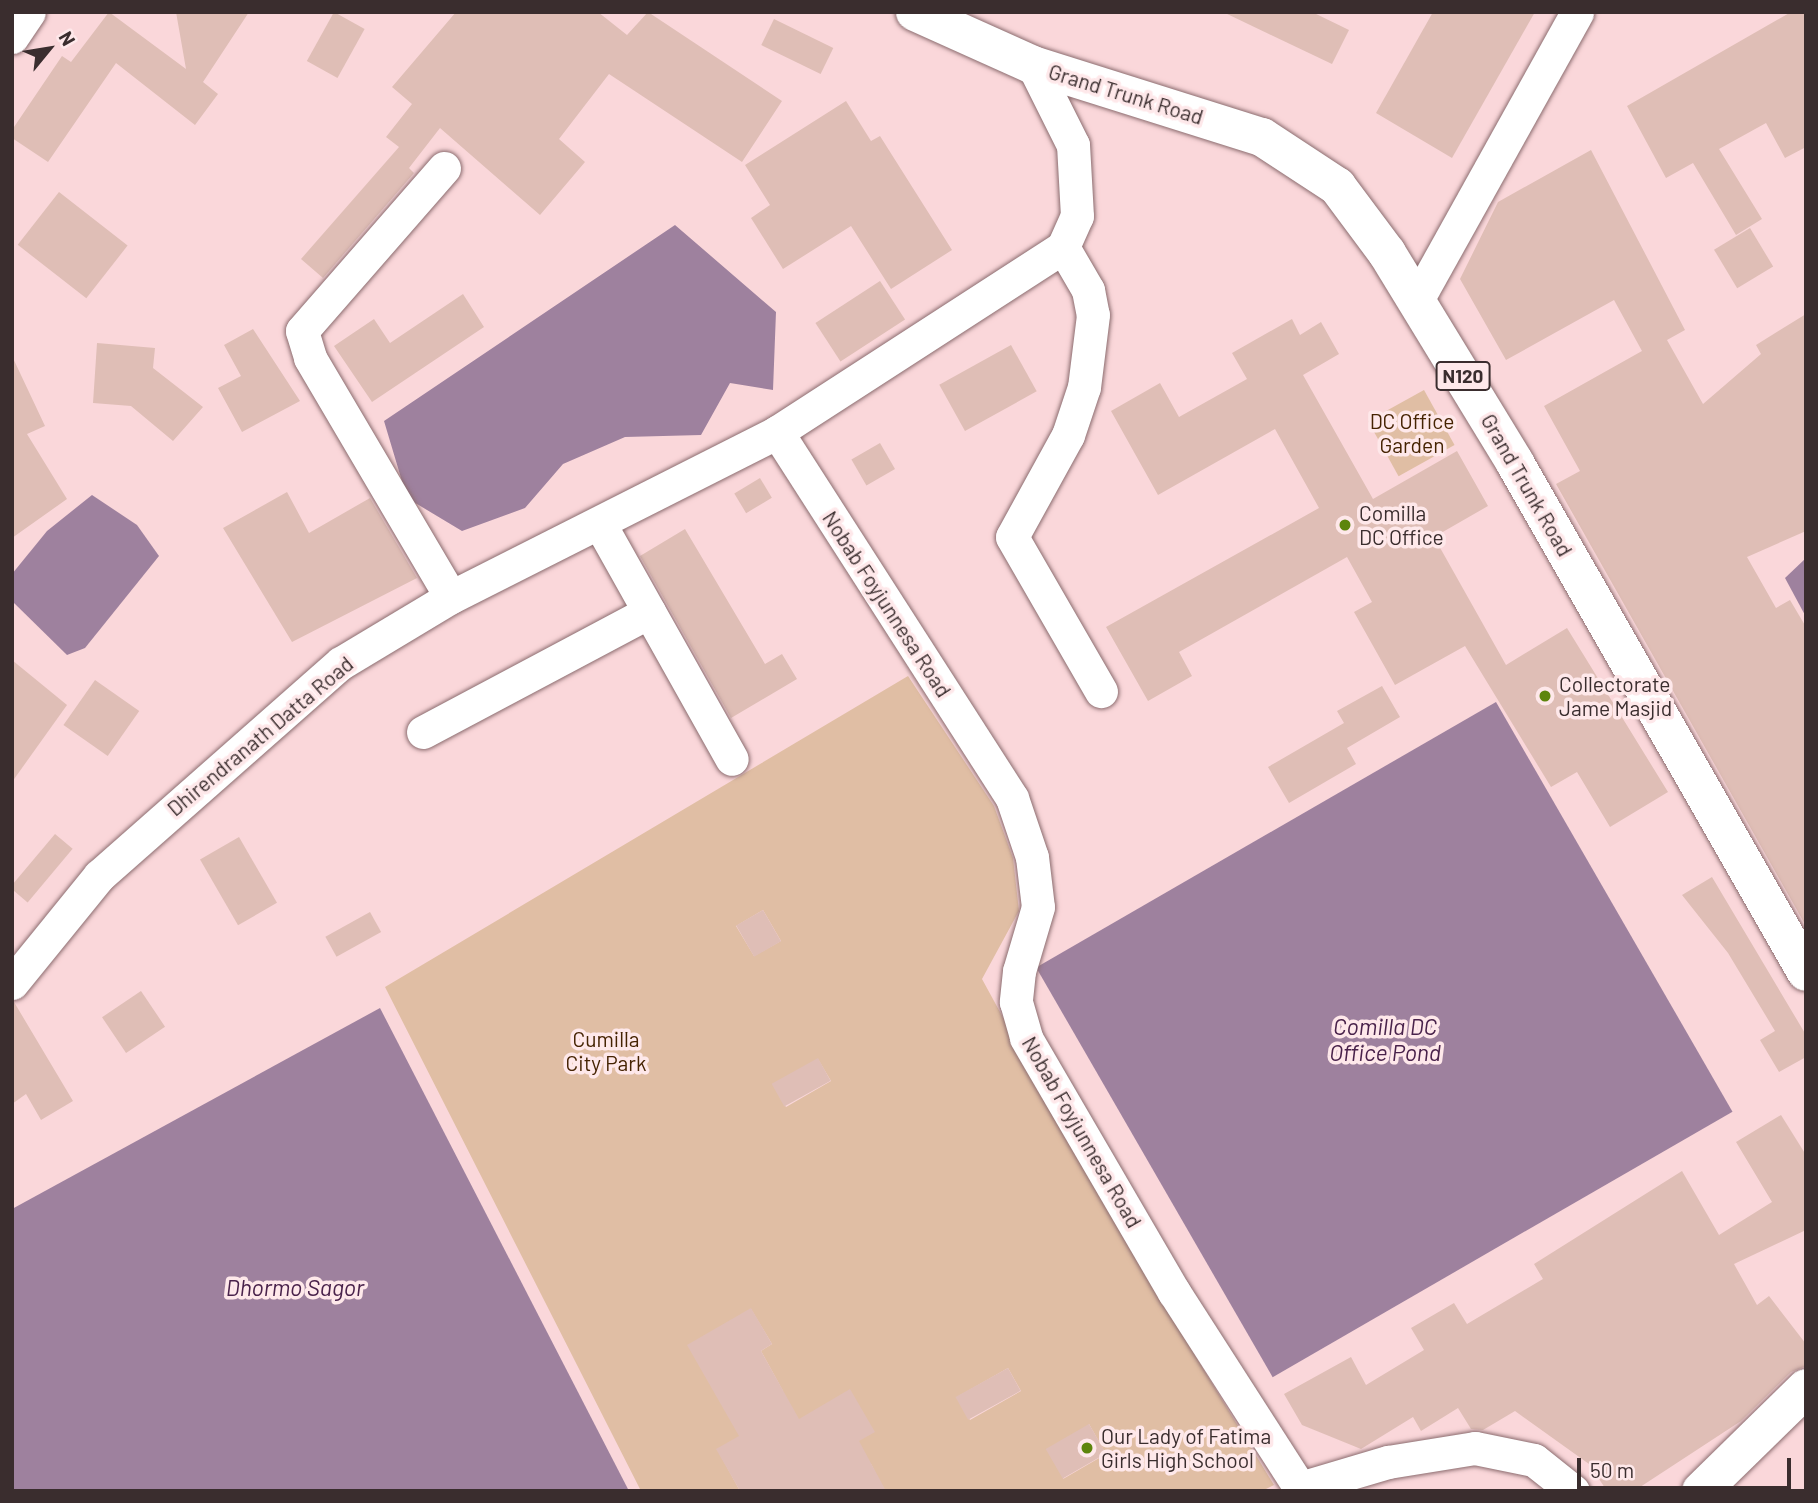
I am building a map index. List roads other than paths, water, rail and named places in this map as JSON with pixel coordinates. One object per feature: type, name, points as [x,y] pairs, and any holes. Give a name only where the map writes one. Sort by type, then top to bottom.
[{"type":"highway","name":"Grand Trunk Road","points":[[915,12],[1033,65],[1289,148],[1350,200],[1417,300],[1806,972]]},
{"type":"highway","points":[[1701,1491],[1806,1388]]},
{"type":"street","points":[[12,37],[29,12]]},
{"type":"street","points":[[1417,300],[1577,12]]},
{"type":"street","points":[[1033,65],[1073,145],[1077,216],[1063,247],[1088,290],[1093,315],[1084,387],[1068,435],[1012,537],[1101,691]]},
{"type":"street","points":[[444,168],[302,331],[310,358],[451,597]]},
{"type":"street","name":"Dhirendranath Datta Road","points":[[12,983],[99,876],[224,763],[341,663],[451,597],[601,526],[777,432],[1063,247]]},
{"type":"street","name":"Nobab Foyjunnesa Road","points":[[777,432],[1012,798],[1032,857],[1038,907],[1019,971],[1016,1002],[1026,1038],[1174,1292],[1300,1488],[1388,1462],[1475,1448],[1534,1460],[1573,1491]]},
{"type":"street","points":[[601,526],[732,759]]},
{"type":"street","points":[[423,732],[649,612]]},
{"type":"water","points":[[675,225],[776,312],[773,390],[730,383],[701,435],[625,437],[563,464],[525,508],[462,531],[407,498],[384,421]]},
{"type":"water","points":[[92,495],[137,525],[159,556],[85,648],[67,655],[13,602],[12,574],[47,531]]},
{"type":"water","points":[[1806,558],[1806,617],[1785,578]]},
{"type":"water","name":"Comilla DC Office Pond","points":[[1496,702],[1732,1112],[1273,1377],[1036,968]]},
{"type":"water","name":"Dhormo Sagor","points":[[380,1008],[629,1491],[12,1491],[12,1209]]},
{"type":"place","name":"Comilla DC Office","points":[[1345,525]]},
{"type":"place","name":"Collectorate Jame Masjid","points":[[1545,696]]},
{"type":"place","name":"Our Lady of Fatima Girls High School","points":[[1087,1448]]},
{"type":"park label","name":"DC Office Garden","points":[[1412,433]]},
{"type":"park label","name":"Cumilla City Park","points":[[606,1051]]}]
